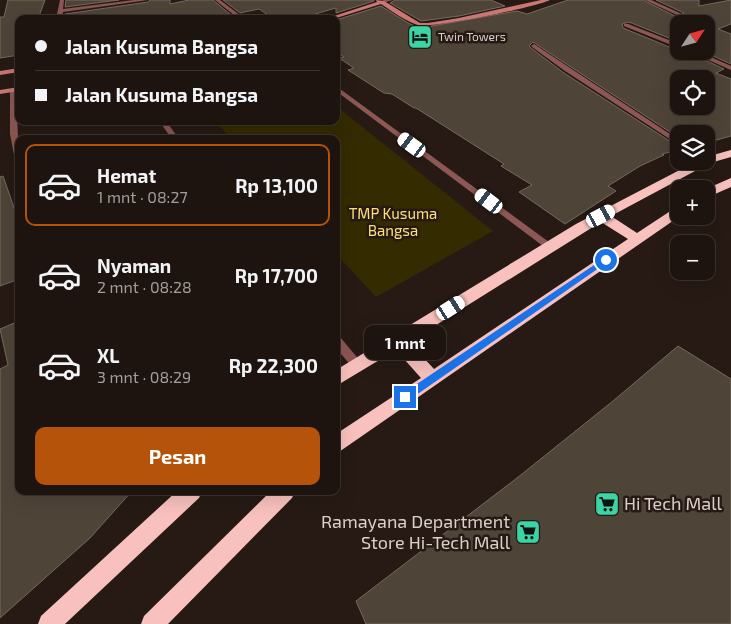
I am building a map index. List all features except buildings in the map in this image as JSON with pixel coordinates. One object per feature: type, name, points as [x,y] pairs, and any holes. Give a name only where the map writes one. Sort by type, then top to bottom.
[{"type":"highway","points":[[715,158],[731,153]]},
{"type":"highway","points":[[340,376],[550,246],[601,216],[689,170]]},
{"type":"highway","points":[[715,190],[731,182]]},
{"type":"highway","points":[[601,216],[636,239]]},
{"type":"highway","points":[[340,443],[670,217]]},
{"type":"highway","points":[[398,341],[432,379]]},
{"type":"highway","points":[[49,624],[188,495]]},
{"type":"highway","points":[[152,624],[281,495]]},
{"type":"street","points":[[60,15],[62,0]]},
{"type":"street","points":[[61,11],[146,0]]},
{"type":"street","points":[[217,0],[238,15]]},
{"type":"street","points":[[339,15],[380,1],[391,0]]},
{"type":"street","points":[[380,1],[419,24],[428,25],[548,0]]},
{"type":"street","points":[[647,0],[680,14]]},
{"type":"street","points":[[626,25],[670,42]]},
{"type":"street","points":[[534,46],[567,70],[670,137]]},
{"type":"street","points":[[712,60],[731,68]]},
{"type":"street","points":[[0,73],[15,71]]},
{"type":"street","points":[[0,92],[15,89]]},
{"type":"street","points":[[340,91],[550,246]]},
{"type":"street","points":[[15,112],[15,139]]},
{"type":"street","points":[[165,125],[173,135]]},
{"type":"street","points":[[340,345],[357,365]]},
{"type":"green space","name":"TMP Kusuma Bangsa","points":[[340,109],[493,231],[376,297],[340,258],[340,135],[227,135],[219,125],[340,125]]},
{"type":"place","name":"Twin Towers","points":[[420,37]]},
{"type":"place","name":"Hi Tech Mall","points":[[607,504]]},
{"type":"place","name":"Ramayana Department Store Hi-Tech Mall","points":[[528,532]]},
{"type":"route","points":[[405,397],[606,260]]}]
